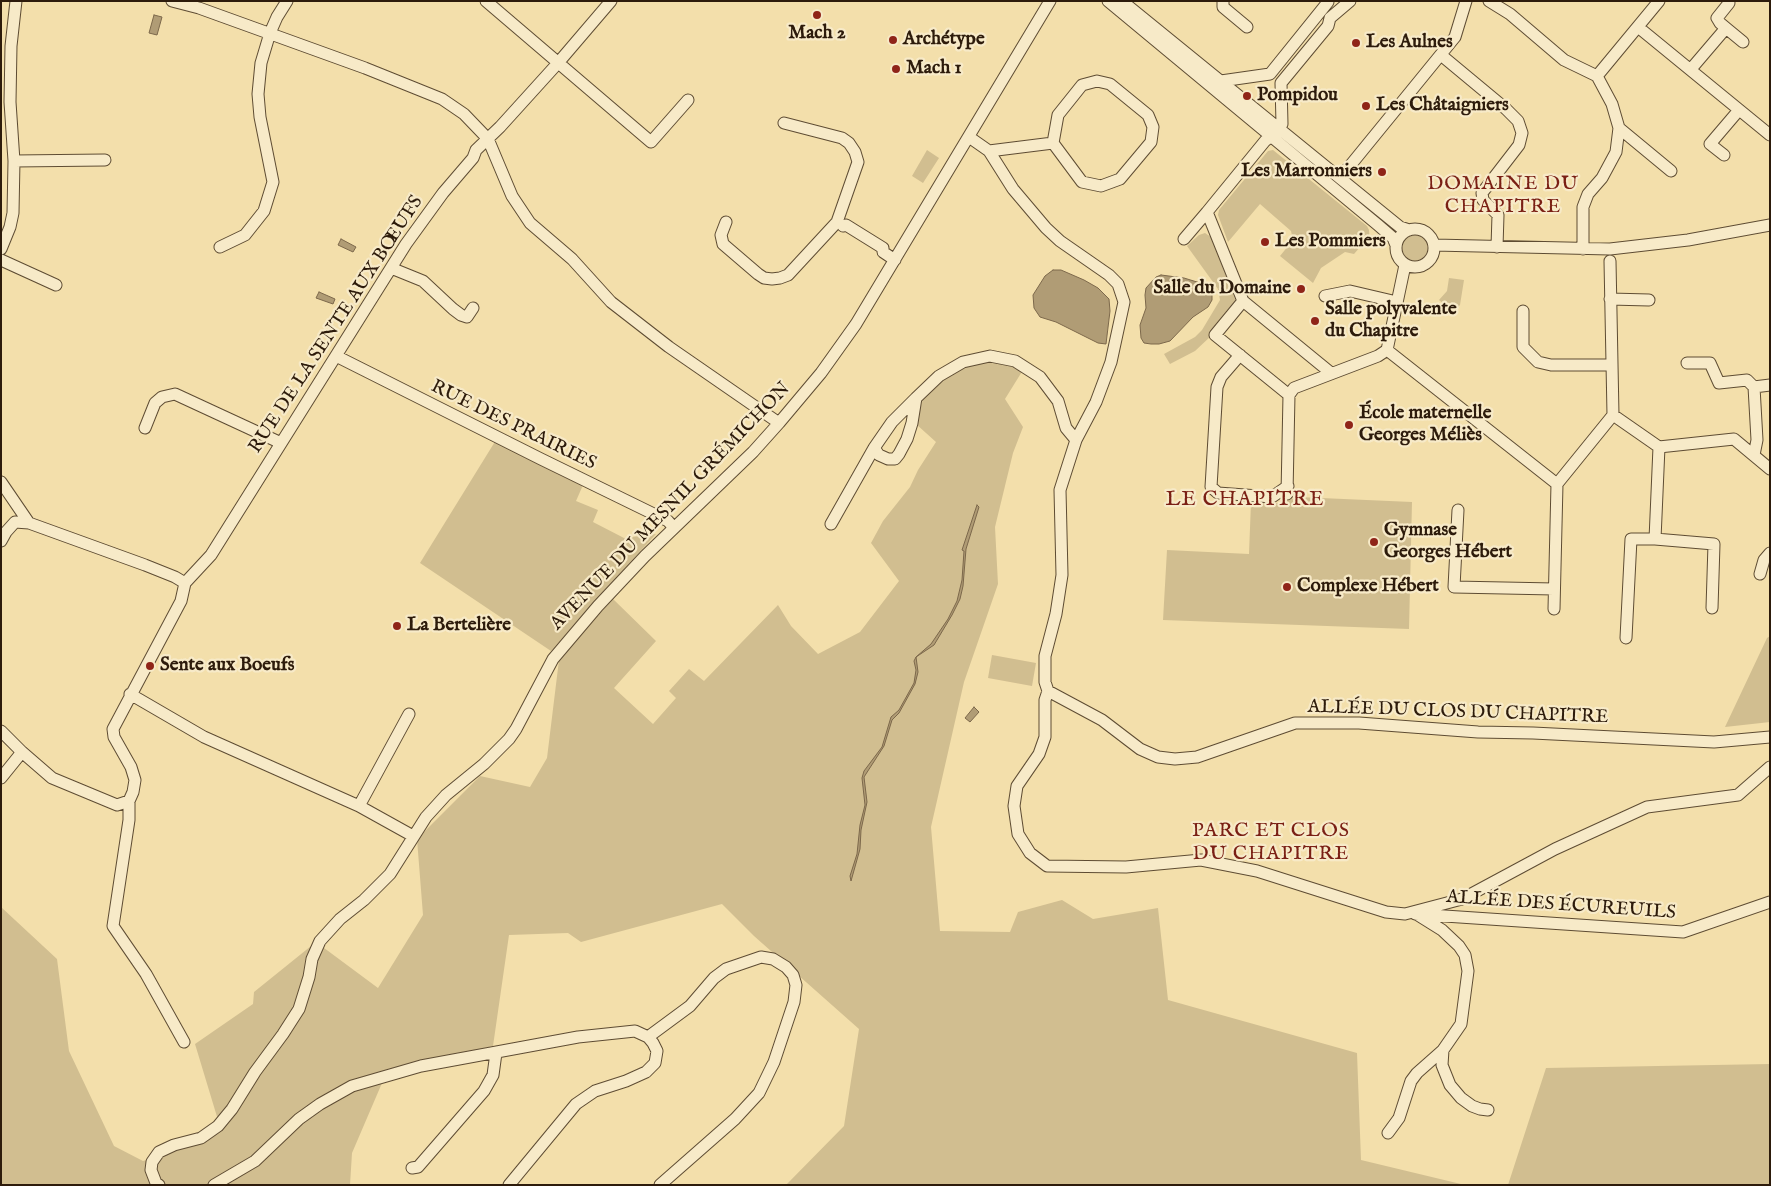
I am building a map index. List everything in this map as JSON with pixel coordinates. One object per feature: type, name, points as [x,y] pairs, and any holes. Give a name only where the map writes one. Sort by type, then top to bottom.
[{"type":"street","points":[[1,249],[10,227],[13,213],[14,161],[10,92],[11,46],[16,1]]},
{"type":"street","points":[[172,1],[199,8],[270,33],[442,99],[464,114],[488,139],[512,196],[530,223],[572,259],[612,302],[669,347],[780,423]]},
{"type":"street","points":[[220,247],[245,234],[264,210],[273,182],[260,117],[258,94],[261,63],[270,33],[287,1]]},
{"type":"street","points":[[486,1],[651,142],[688,100]]},
{"type":"street","name":"RUE DE LA SENTE AUX BŒUFS","points":[[184,1042],[146,974],[113,926],[128,829],[129,801],[134,792],[135,780],[131,767],[114,737],[113,729],[181,601],[185,583],[211,555],[406,244],[443,193],[473,158],[476,150],[558,63],[611,1]]},
{"type":"street","name":"AVENUE DU MESNIL GRÉMICHON","points":[[159,1185],[151,1170],[152,1162],[159,1152],[174,1145],[201,1138],[218,1126],[232,1109],[255,1072],[283,1034],[299,1009],[309,977],[312,959],[320,941],[390,874],[426,817],[446,795],[484,764],[509,739],[553,659],[645,556],[753,452],[780,423],[821,373],[856,324],[1050,1]]},
{"type":"street","points":[[1108,1],[1218,85],[1270,74],[1328,2]]},
{"type":"street","points":[[1122,1],[1275,132],[1393,238],[1398,258],[1406,265],[1412,267],[1426,264],[1434,252],[1434,245],[1428,234],[1416,229],[1403,233],[1396,245]]},
{"type":"street","points":[[1223,1],[1223,7],[1247,27]]},
{"type":"street","points":[[1330,18],[1350,1]]},
{"type":"street","points":[[1340,178],[1455,37],[1466,1]]},
{"type":"street","points":[[1489,1],[1510,14],[1564,60],[1597,76],[1612,104],[1619,128],[1616,152],[1602,178],[1588,194],[1584,207],[1584,249]]},
{"type":"street","points":[[1597,76],[1659,1]]},
{"type":"street","points":[[1184,240],[1282,124],[1281,84],[1328,26],[1330,18],[1328,2]]},
{"type":"street","points":[[1729,3],[1718,18],[1726,28],[1744,42]]},
{"type":"street","points":[[1638,27],[1770,135]]},
{"type":"street","points":[[1691,69],[1726,28]]},
{"type":"street","points":[[1441,55],[1506,109],[1518,121],[1522,133],[1518,145],[1482,193],[1483,200],[1498,215],[1498,246]]},
{"type":"street","points":[[1270,74],[1281,84]]},
{"type":"street","points":[[1097,81],[1110,84],[1148,115],[1153,126],[1151,142],[1120,178],[1101,186],[1082,182],[1053,144],[1058,116],[1082,85],[1097,81]]},
{"type":"street","points":[[1724,155],[1710,144],[1739,110]]},
{"type":"street","points":[[726,222],[720,235],[723,244],[758,274],[764,278],[772,279],[788,275],[840,224],[858,162],[855,152],[849,143],[842,138],[784,123]]},
{"type":"street","points":[[1619,128],[1671,171]]},
{"type":"street","points":[[1275,132],[1340,178],[1400,227],[1409,230]]},
{"type":"street","points":[[969,137],[989,151],[1053,144]]},
{"type":"street","name":"ALLÉE DES ÉCUREUILS","points":[[989,151],[1013,189],[1046,228],[1060,241],[1109,275],[1118,284],[1124,302],[1121,323],[1111,362],[1096,402],[1076,440],[1060,490],[1062,575],[1056,614],[1045,656],[1045,682],[1048,691],[1045,700],[1045,737],[1039,754],[1017,786],[1014,806],[1018,834],[1030,853],[1047,866],[1126,867],[1201,860],[1257,871],[1386,912],[1411,914],[1683,932],[1770,902]]},
{"type":"street","points":[[14,161],[105,160]]},
{"type":"street","points":[[1207,212],[1243,301],[1331,373]]},
{"type":"street","points":[[840,224],[846,224],[883,248],[883,252],[895,260]]},
{"type":"street","points":[[1434,245],[1610,249],[1688,240],[1770,225]]},
{"type":"street","points":[[1,260],[56,285]]},
{"type":"street","points":[[1554,609],[1556,484],[1613,415],[1610,260]]},
{"type":"street","points":[[1240,355],[1217,386],[1211,487],[1218,493],[1272,497],[1287,491],[1289,395],[1294,388],[1378,356],[1387,350],[1406,265]]},
{"type":"street","points":[[391,268],[422,281],[453,309],[467,317],[473,308]]},
{"type":"street","points":[[1325,296],[1350,291],[1397,302]]},
{"type":"street","points":[[1610,299],[1649,300]]},
{"type":"street","points":[[1243,301],[1215,335],[1289,395]]},
{"type":"street","points":[[1523,311],[1523,347],[1538,362],[1550,365],[1611,365]]},
{"type":"street","points":[[1387,350],[1556,484]]},
{"type":"street","name":"RUE DES PRAIRIES","points":[[336,356],[668,521],[674,528]]},
{"type":"street","points":[[830,524],[874,448],[892,422],[938,376],[963,362],[990,356],[1015,360],[1040,377],[1058,401],[1066,428],[1076,440]]},
{"type":"street","points":[[1687,363],[1710,363],[1719,383],[1747,380],[1754,387],[1757,440],[1754,455]]},
{"type":"street","points":[[1754,387],[1770,385]]},
{"type":"street","points":[[145,428],[155,403],[162,397],[175,394],[281,443]]},
{"type":"street","points":[[874,448],[879,455],[888,459],[895,459],[912,423],[916,398]]},
{"type":"street","points":[[1613,415],[1659,447],[1734,439],[1770,469]]},
{"type":"street","points":[[1655,539],[1659,447]]},
{"type":"street","points":[[1,482],[29,523]]},
{"type":"street","points":[[1458,510],[1454,587],[1554,589]]},
{"type":"street","points":[[1,540],[15,522],[29,523],[146,565],[185,583]]},
{"type":"street","points":[[1626,638],[1631,539],[1714,544],[1712,608]]},
{"type":"street","points":[[1760,574],[1764,560],[1770,553]]},
{"type":"street","name":"ALLÉE DU CLOS DU CHAPITRE","points":[[1048,691],[1102,720],[1140,749],[1158,757],[1197,757],[1295,723],[1359,723],[1478,732],[1714,742],[1770,737]]},
{"type":"street","points":[[130,694],[204,737],[358,806],[413,836]]},
{"type":"street","points":[[358,806],[409,714]]},
{"type":"street","points":[[1,731],[52,778],[117,805],[129,801]]},
{"type":"street","points":[[1,778],[22,752]]},
{"type":"street","points":[[1411,914],[1462,899],[1555,849],[1647,807],[1738,794],[1770,767]]},
{"type":"street","points":[[1388,1133],[1399,1118],[1411,1081],[1417,1073],[1443,1050],[1461,1024],[1468,971],[1465,954],[1459,946],[1442,930],[1411,914]]},
{"type":"street","points":[[648,1037],[690,1006],[714,978],[726,969],[761,957],[773,958],[786,967],[793,975],[796,985],[794,1002],[774,1062],[758,1093],[735,1119],[660,1185]]},
{"type":"street","points":[[214,1185],[255,1161],[299,1119],[320,1104],[352,1086],[421,1066],[613,1032],[634,1031],[648,1037],[657,1052],[655,1063],[646,1072],[595,1091],[576,1104],[509,1185]]},
{"type":"street","points":[[1443,1050],[1442,1065],[1450,1085],[1460,1098],[1472,1106],[1488,1110]]},
{"type":"street","points":[[412,1168],[418,1166],[484,1091],[493,1075],[496,1052]]},
{"type":"shaded area","points":[[154,15],[162,17],[157,35],[149,33]]},
{"type":"shaded area","points":[[927,150],[939,158],[923,183],[912,176]]},
{"type":"shaded area","points":[[1273,150],[1367,226],[1369,230],[1370,243],[1361,246],[1354,254],[1345,252],[1321,268],[1313,283],[1280,256],[1293,240],[1291,231],[1260,204],[1228,242],[1218,215],[1219,210],[1268,151]]},
{"type":"shaded area","points":[[1205,233],[1211,237],[1236,302],[1230,312],[1227,310],[1211,336],[1195,351],[1170,364],[1164,354],[1195,337],[1202,330],[1220,300],[1218,289],[1187,246],[1199,235]]},
{"type":"shaded area","points":[[1415,235],[1425,238],[1428,248],[1425,258],[1415,261],[1405,258],[1402,248],[1405,238]]},
{"type":"shaded area","points":[[341,239],[356,247],[353,252],[338,245]]},
{"type":"shaded area","points":[[1053,270],[1061,270],[1084,280],[1098,288],[1109,299],[1110,311],[1106,344],[1098,343],[1056,322],[1040,317],[1034,308],[1033,295],[1045,276]]},
{"type":"shaded area","points":[[1161,275],[1184,278],[1210,286],[1212,300],[1208,307],[1193,317],[1170,341],[1159,344],[1144,343],[1141,338],[1140,325],[1146,308],[1146,288],[1156,277]]},
{"type":"shaded area","points":[[1449,278],[1464,280],[1460,305],[1453,312],[1439,300],[1447,291]]},
{"type":"shaded area","points":[[319,292],[335,299],[333,304],[316,298]]},
{"type":"shaded area","points":[[991,360],[1023,370],[1005,399],[1023,427],[1013,453],[995,527],[998,584],[964,682],[931,827],[940,931],[1010,932],[1018,912],[1062,900],[1093,919],[1158,908],[1168,1000],[1357,1053],[1361,1160],[1465,1185],[786,1185],[844,1126],[859,1029],[754,936],[722,904],[581,942],[568,933],[509,935],[493,1046],[388,1069],[352,1153],[350,1185],[1,1185],[1,907],[57,959],[69,1051],[114,1146],[143,1161],[205,1141],[218,1120],[195,1044],[253,1004],[254,992],[316,942],[378,988],[423,915],[417,839],[480,776],[530,787],[547,758],[559,660],[613,599],[656,641],[614,688],[653,724],[676,698],[669,691],[689,669],[704,681],[778,605],[791,626],[818,654],[860,632],[899,581],[871,543],[883,521],[910,487],[918,470],[936,442],[916,424],[924,395],[950,373],[973,363]]},
{"type":"shaded area","points":[[496,440],[583,485],[576,501],[598,510],[593,522],[624,538],[656,534],[551,651],[420,563]]},
{"type":"shaded area","name":"Complexe Hébert","points":[[1298,497],[1412,502],[1409,629],[1163,620],[1167,550],[1249,554],[1251,502],[1279,503]]},
{"type":"shaded area","points":[[977,505],[979,507],[966,549],[960,599],[934,645],[916,657],[931,644],[948,619],[957,601],[962,580],[964,551],[962,550]]},
{"type":"shaded area","points":[[1770,636],[1770,722],[1725,727],[1767,638]]},
{"type":"shaded area","points":[[992,655],[1036,663],[1032,686],[988,678]]},
{"type":"shaded area","points":[[916,657],[918,672],[915,684],[899,713],[892,720],[884,746],[864,777],[867,802],[861,830],[860,849],[851,881],[850,876],[857,854],[860,825],[865,805],[862,778],[864,771],[882,747],[891,717],[899,710],[914,683],[916,670],[914,661]]},
{"type":"shaded area","points":[[974,707],[979,712],[970,722],[965,718]]},
{"type":"shaded area","points":[[1770,1064],[1770,1185],[1508,1185],[1546,1068]]},
{"type":"place","name":"Mach 2","points":[[817,15]]},
{"type":"place","name":"Archétype","points":[[893,40]]},
{"type":"place","name":"Les Aulnes","points":[[1356,43]]},
{"type":"place","name":"Mach 1","points":[[896,69]]},
{"type":"place","name":"Pompidou","points":[[1247,96]]},
{"type":"place","name":"Les Châtaigniers","points":[[1366,106]]},
{"type":"place","name":"Les Marronniers","points":[[1382,172]]},
{"type":"place","name":"Les Pommiers","points":[[1265,242]]},
{"type":"place","name":"Salle du Domaine","points":[[1301,289]]},
{"type":"place","name":"Salle polyvalente du Chapitre","points":[[1315,321]]},
{"type":"place","name":"École maternelle Georges Méliès","points":[[1349,425]]},
{"type":"place","name":"Gymnase Georges Hébert","points":[[1374,542]]},
{"type":"place","name":"Complexe Hébert","points":[[1287,587]]},
{"type":"place","name":"La Bertelière","points":[[397,626]]},
{"type":"place","name":"Sente aux Boeufs","points":[[150,666]]},
{"type":"district","name":"DOMAINE DU CHAPITRE","points":[[1503,196]]},
{"type":"district","name":"LE CHAPITRE","points":[[1245,501]]},
{"type":"district","name":"PARC ET CLOS DU CHAPITRE","points":[[1271,844]]}]
